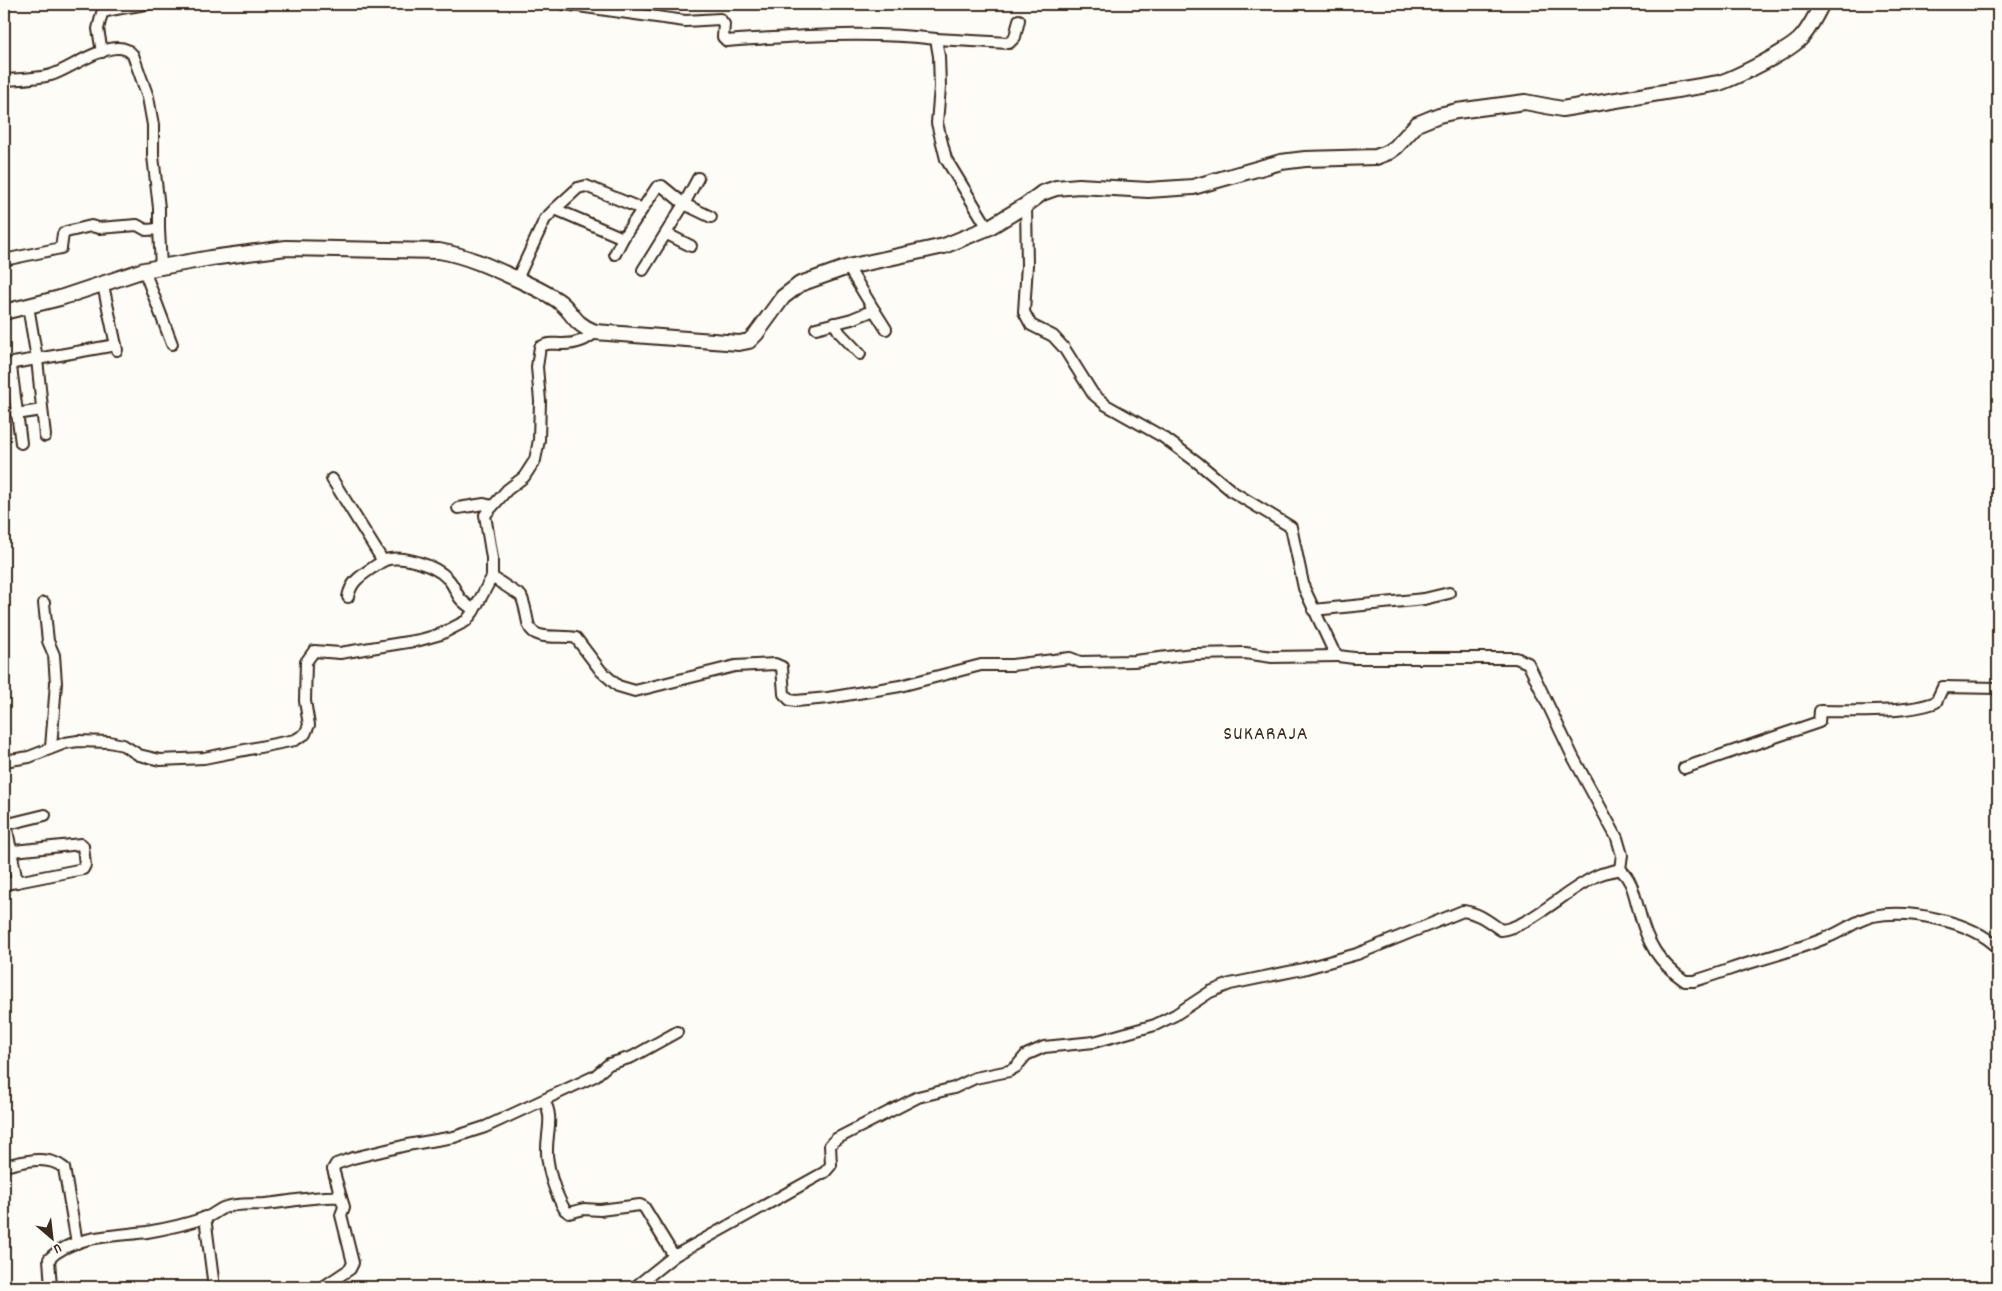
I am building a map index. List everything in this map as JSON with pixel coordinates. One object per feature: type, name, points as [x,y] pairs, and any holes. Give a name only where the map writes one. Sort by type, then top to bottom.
[{"type":"main road","points":[[4,312],[103,285],[144,270],[210,258],[286,248],[438,251],[458,255],[499,269],[560,301],[584,328],[595,332],[739,343],[749,341],[790,291],[800,284],[848,267],[944,246],[988,228],[1042,193],[1066,186],[1173,190],[1193,188],[1280,162],[1305,159],[1376,158],[1396,147],[1417,124],[1439,114],[1496,104],[1525,102],[1562,109],[1719,83],[1737,76],[1797,42],[1807,30],[1822,4]]},
{"type":"street","points":[[102,51],[98,39],[98,29],[102,13],[147,4]]},
{"type":"street","points":[[564,4],[685,21],[720,19],[724,24],[723,37],[727,41],[842,34],[1008,43],[1015,37],[1018,20]]},
{"type":"street","points":[[936,39],[940,71],[937,123],[946,159],[988,228]]},
{"type":"street","points":[[4,80],[48,76],[102,51],[122,48],[129,50],[133,55],[148,97],[153,125],[153,156],[159,208],[161,267]]},
{"type":"street","points":[[643,270],[667,234],[698,178]]},
{"type":"street","points":[[517,279],[545,219],[578,188],[586,186],[642,209]]},
{"type":"street","points":[[615,254],[623,238],[656,187],[664,186],[684,204],[711,217]]},
{"type":"street","points":[[1026,205],[1027,265],[1024,312],[1027,320],[1032,325],[1053,336],[1064,348],[1100,401],[1163,437],[1233,492],[1291,527],[1304,588],[1313,610],[1333,650],[1338,656]]},
{"type":"street","points":[[554,209],[623,238]]},
{"type":"street","points":[[4,260],[59,248],[62,245],[64,233],[91,226],[99,228],[137,225],[146,230],[159,229]]},
{"type":"street","points":[[667,234],[691,246]]},
{"type":"street","points":[[848,267],[886,329]]},
{"type":"street","points":[[144,270],[172,344]]},
{"type":"street","points":[[21,442],[11,364],[116,347],[103,285]]},
{"type":"street","points":[[28,306],[38,360],[45,436]]},
{"type":"street","points":[[816,328],[852,319],[874,310]]},
{"type":"street","points":[[834,323],[840,333],[860,354]]},
{"type":"street","points":[[4,761],[29,757],[78,741],[109,742],[123,745],[139,755],[160,760],[204,758],[295,740],[305,734],[308,726],[305,700],[306,662],[314,651],[340,653],[420,640],[441,634],[466,621],[492,577],[492,558],[485,515],[507,490],[524,477],[534,460],[539,440],[540,401],[537,368],[540,347],[549,342],[563,344],[587,340],[595,332]]},
{"type":"street","points":[[16,414],[42,410]]},
{"type":"street","points":[[332,479],[383,561]]},
{"type":"street","points":[[458,508],[484,504],[492,506]]},
{"type":"street","points":[[348,597],[350,587],[354,581],[383,561],[392,559],[407,560],[436,569],[447,577],[460,599],[474,610]]},
{"type":"street","points":[[492,577],[521,596],[530,628],[534,633],[576,638],[601,671],[618,686],[635,691],[735,666],[775,664],[782,667],[784,694],[790,700],[796,701],[828,698],[900,686],[981,665],[1012,665],[1070,658],[1080,662],[1134,661],[1201,654],[1245,653],[1272,658],[1338,656],[1354,658],[1516,658],[1528,663],[1573,757],[1617,838],[1622,855],[1620,869]]},
{"type":"street","points":[[1313,610],[1424,599],[1449,593]]},
{"type":"street","points":[[44,603],[48,641],[54,655],[56,683],[52,748]]},
{"type":"street","points":[[1684,768],[1819,722],[1820,711],[1846,712],[1913,708],[1936,702],[1943,687],[1998,688]]},
{"type":"street","points":[[18,882],[8,851],[5,821],[45,816]]},
{"type":"street","points":[[4,884],[83,868],[85,865],[84,848],[81,844],[8,851]]},
{"type":"street","points":[[1620,869],[1634,888],[1639,913],[1654,952],[1665,966],[1685,981],[1694,981],[1755,961],[1778,956],[1830,937],[1871,916],[1908,915],[1929,917],[1975,931],[1998,948]]},
{"type":"street","points":[[635,1287],[674,1256],[825,1172],[831,1165],[830,1145],[836,1139],[918,1097],[954,1088],[975,1078],[1009,1071],[1016,1067],[1026,1055],[1044,1047],[1094,1042],[1155,1025],[1175,1015],[1210,992],[1230,984],[1303,969],[1357,954],[1463,911],[1488,919],[1501,930],[1507,929],[1529,918],[1600,874],[1620,869]]},
{"type":"street","points":[[323,1287],[350,1269],[353,1263],[341,1215],[344,1207],[333,1169],[336,1164],[407,1145],[454,1137],[485,1126],[540,1100],[544,1101],[595,1076],[609,1064],[632,1057],[677,1032]]},
{"type":"street","points":[[544,1101],[550,1116],[546,1140],[548,1162],[565,1210],[569,1213],[584,1209],[600,1210],[640,1205],[644,1208],[674,1256]]},
{"type":"street","points":[[4,1166],[43,1160],[57,1162],[64,1168],[77,1243]]},
{"type":"street","points":[[51,1287],[49,1259],[57,1251],[77,1243],[126,1232],[147,1232],[206,1218],[222,1208],[233,1206],[266,1204],[325,1196],[341,1197]]},
{"type":"street","points":[[206,1218],[214,1287]]},
{"type":"district","name":"SUKARAJA","points":[[1266,735]]}]
